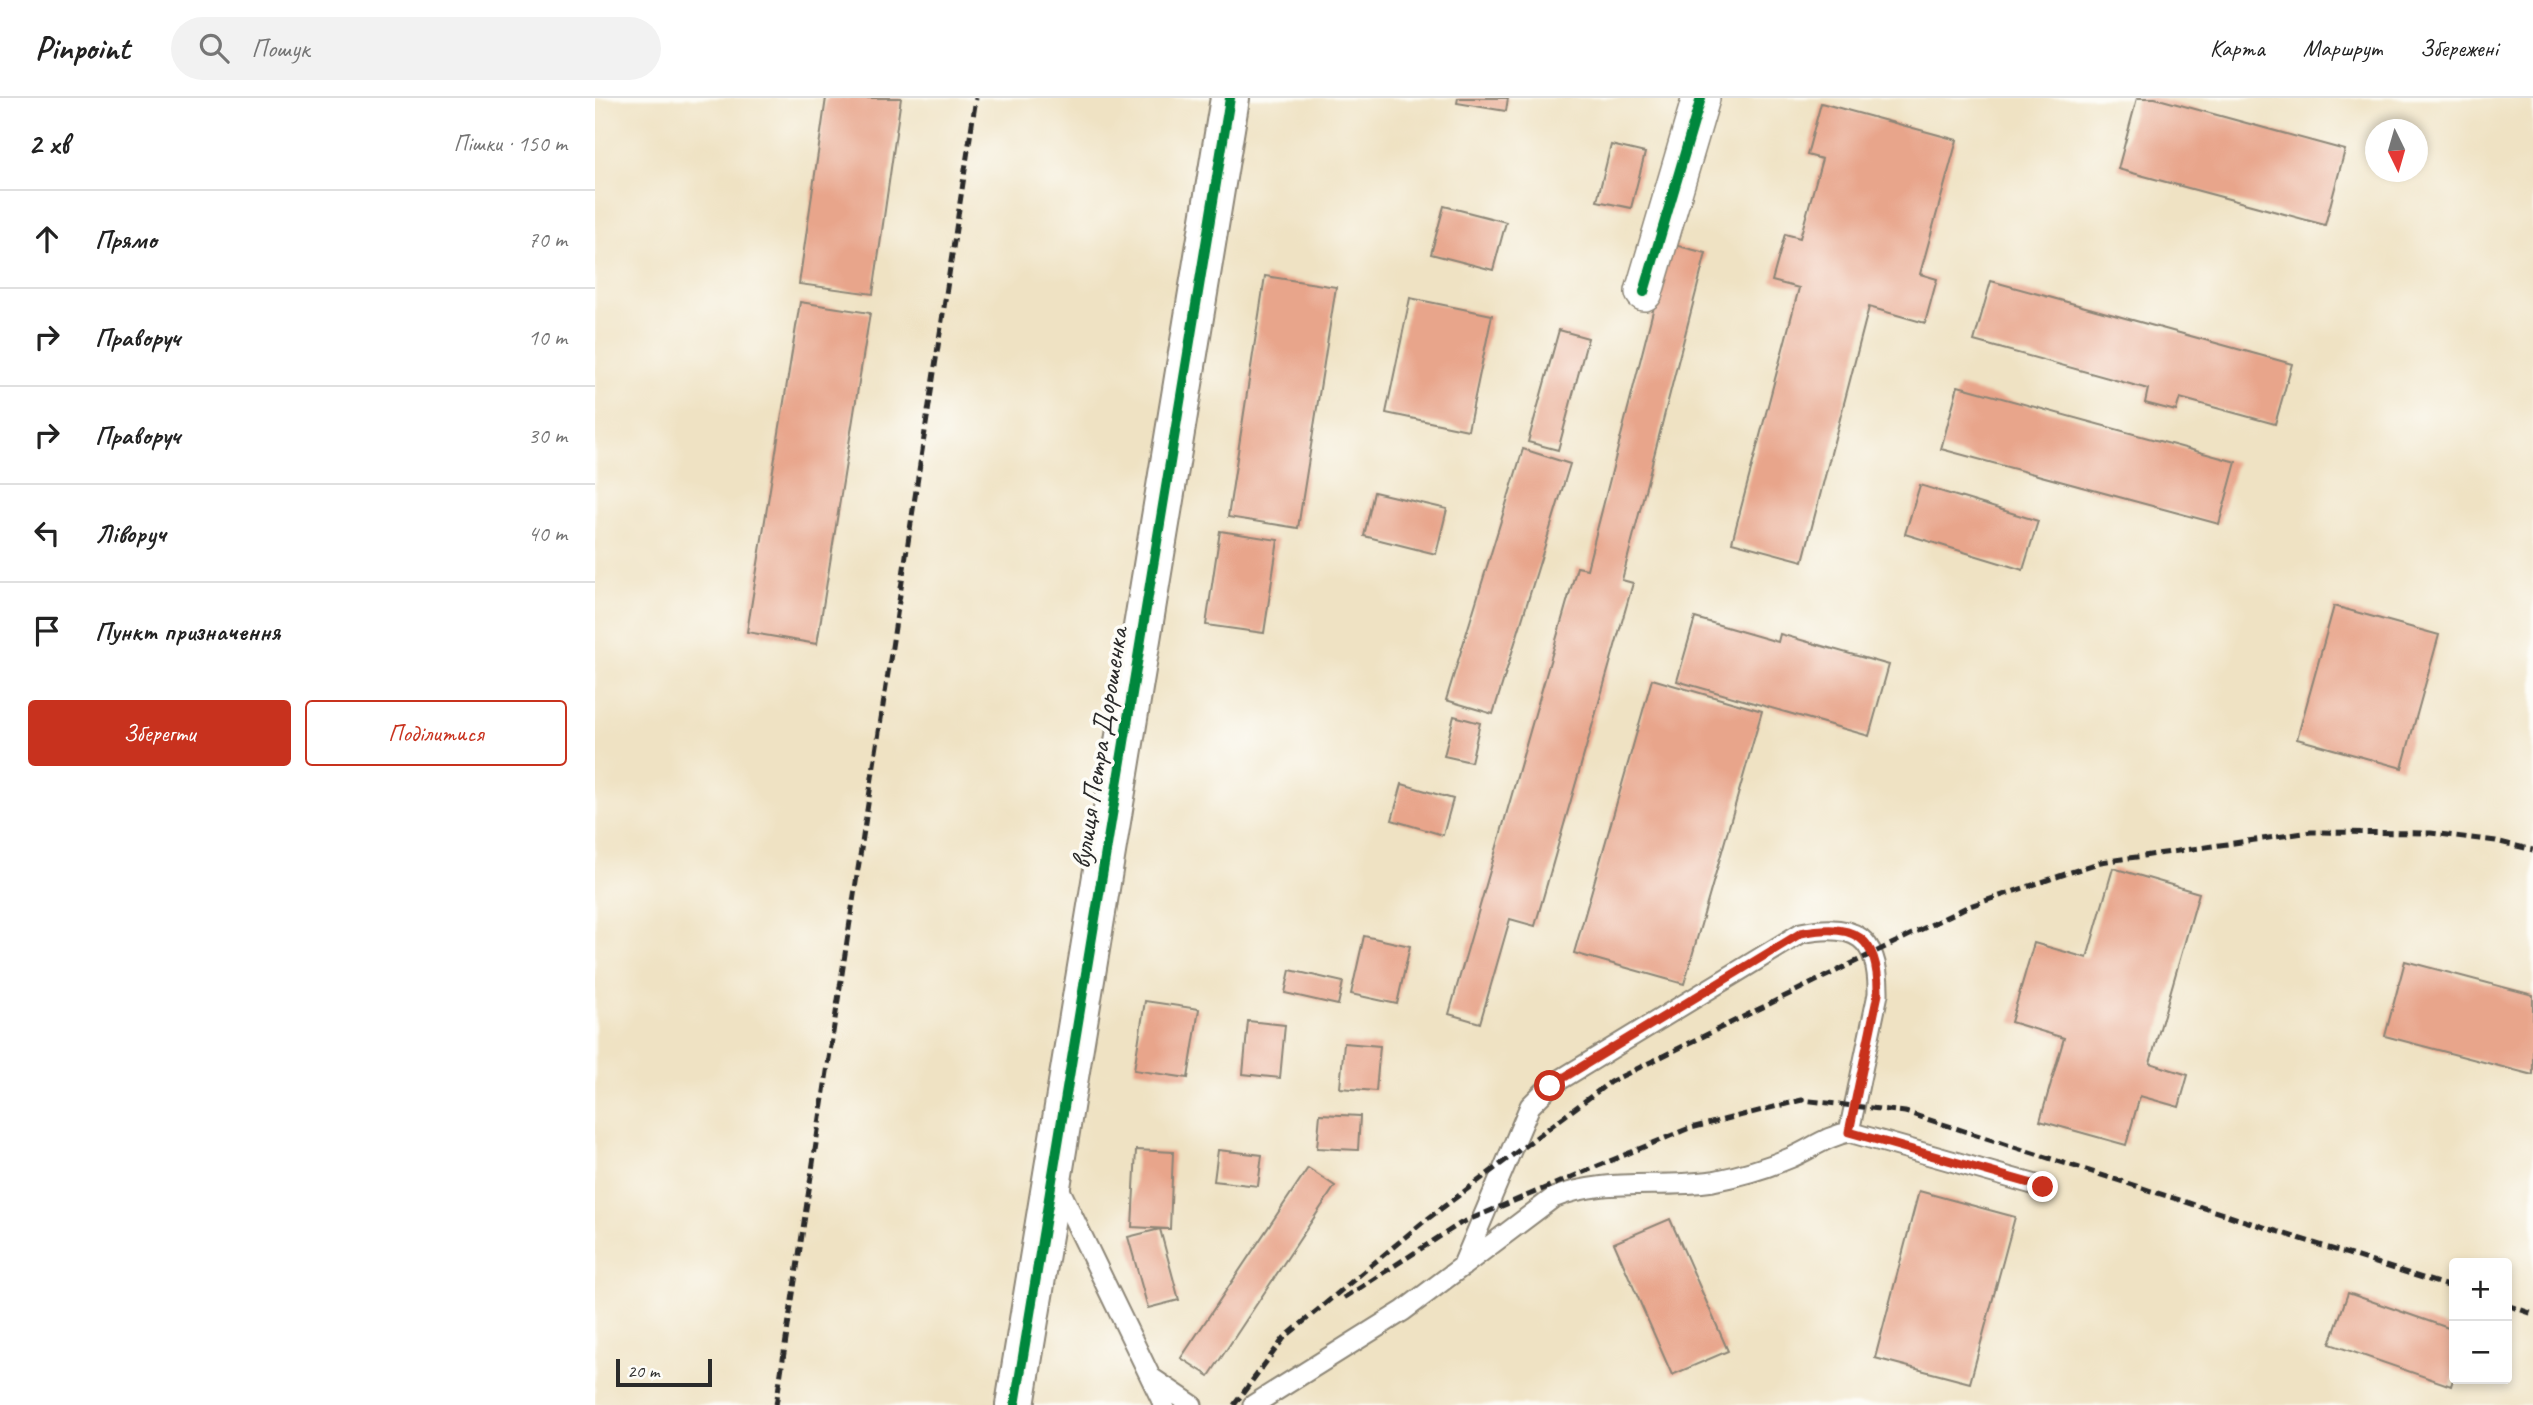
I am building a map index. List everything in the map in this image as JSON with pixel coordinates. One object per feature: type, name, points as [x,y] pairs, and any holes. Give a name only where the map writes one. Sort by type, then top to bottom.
[{"type":"street","name":"вулиця Петра Дорошенка","points":[[1015,1405],[1230,98]]},
{"type":"street","points":[[1644,292],[1701,98]]},
{"type":"lane","points":[[1462,1268],[1524,1118],[1530,1106],[1550,1086],[1801,933],[1828,928],[1853,933],[1863,941],[1877,962],[1878,994],[1849,1132]]},
{"type":"lane","points":[[1253,1405],[1402,1311],[1553,1198],[1575,1189],[1607,1184],[1713,1181],[1759,1170],[1832,1135],[1849,1132],[2043,1187]]},
{"type":"lane","points":[[1052,1172],[1164,1405]]},
{"type":"lane","points":[[1151,1377],[1192,1405]]},
{"type":"building","points":[[826,98],[901,98],[873,294],[799,284]]},
{"type":"building","points":[[1458,98],[1508,98],[1506,111],[1457,103]]},
{"type":"building","points":[[2137,98],[2155,98],[2345,150],[2325,225],[2118,169]]},
{"type":"building","points":[[1821,103],[1957,140],[1920,274],[1937,279],[1925,323],[1869,307],[1803,561],[1732,542],[1799,288],[1772,281],[1785,234],[1800,238],[1822,159],[1807,155]]},
{"type":"building","points":[[1611,145],[1645,153],[1631,208],[1597,201]]},
{"type":"building","points":[[1444,206],[1506,222],[1493,270],[1431,254]]},
{"type":"building","points":[[1670,244],[1706,253],[1622,580],[1633,583],[1535,926],[1510,919],[1480,1023],[1449,1014],[1577,567],[1587,569]]},
{"type":"building","points":[[1265,276],[1336,287],[1298,528],[1228,517]]},
{"type":"building","points":[[1991,281],[2292,364],[2275,424],[2180,398],[2176,411],[2145,403],[2148,389],[1974,341]]},
{"type":"building","points":[[1410,298],[1492,315],[1468,430],[1386,413]]},
{"type":"building","points":[[800,302],[870,313],[817,644],[747,632]]},
{"type":"building","points":[[1559,330],[1588,338],[1558,450],[1528,442]]},
{"type":"building","points":[[1958,386],[2236,462],[2219,524],[1941,449]]},
{"type":"building","points":[[1523,449],[1570,464],[1493,714],[1446,700]]},
{"type":"building","points":[[1920,485],[2038,521],[2023,570],[1905,534]]},
{"type":"building","points":[[1374,492],[1447,509],[1436,554],[1364,536]]},
{"type":"building","points":[[1220,531],[1278,540],[1264,633],[1206,625]]},
{"type":"building","points":[[2334,606],[2439,635],[2402,768],[2297,739]]},
{"type":"building","points":[[1695,618],[1778,642],[1780,634],[1889,665],[1869,736],[1677,681]]},
{"type":"building","points":[[1652,679],[1762,711],[1684,984],[1574,953]]},
{"type":"building","points":[[1454,716],[1480,723],[1471,762],[1444,756]]},
{"type":"building","points":[[1402,784],[1453,799],[1443,835],[1392,820]]},
{"type":"building","points":[[2113,868],[2199,893],[2150,1063],[2188,1075],[2179,1107],[2140,1096],[2126,1145],[2040,1121],[2064,1038],[2011,1022],[2034,943],[2087,958]]},
{"type":"building","points":[[1364,936],[1410,946],[1397,1004],[1351,994]]},
{"type":"building","points":[[2405,961],[2533,995],[2533,1075],[2385,1036]]},
{"type":"building","points":[[1290,970],[1343,982],[1338,1005],[1285,993]]},
{"type":"building","points":[[1145,1001],[1199,1009],[1188,1078],[1134,1070]]},
{"type":"building","points":[[1248,1021],[1285,1025],[1280,1078],[1243,1074]]},
{"type":"building","points":[[1344,1043],[1380,1046],[1376,1091],[1340,1088]]},
{"type":"building","points":[[1320,1114],[1360,1116],[1358,1150],[1317,1148]]},
{"type":"building","points":[[1136,1150],[1173,1152],[1170,1229],[1132,1227]]},
{"type":"building","points":[[1218,1150],[1262,1155],[1258,1186],[1214,1181]]},
{"type":"building","points":[[1308,1168],[1335,1186],[1209,1376],[1181,1358]]},
{"type":"building","points":[[1919,1191],[2015,1217],[1970,1383],[1875,1358]]},
{"type":"building","points":[[1670,1219],[1728,1351],[1672,1375],[1614,1243]]},
{"type":"building","points":[[1160,1229],[1179,1300],[1148,1308],[1128,1237]]},
{"type":"building","points":[[2348,1293],[2449,1328],[2451,1386],[2330,1344]]},
{"type":"railway","points":[[776,1405],[976,98]]},
{"type":"railway","points":[[1234,1405],[1284,1338],[1422,1223],[1610,1082],[1967,907],[2101,862],[2311,832],[2431,833],[2496,841],[2533,850]]},
{"type":"railway","points":[[1344,1298],[1461,1223],[1687,1129],[1802,1100],[1905,1112],[2449,1286]]},
{"type":"railway","points":[[2512,1307],[2533,1314]]},
{"type":"cycle path","points":[[1015,1405],[1230,98]]},
{"type":"cycle path","points":[[1644,292],[1701,98]]},
{"type":"route","points":[[1550,1086],[1801,933],[1828,928],[1841,929],[1853,933],[1871,950],[1877,962],[1878,975],[1878,994],[1849,1132],[2043,1187]]}]
